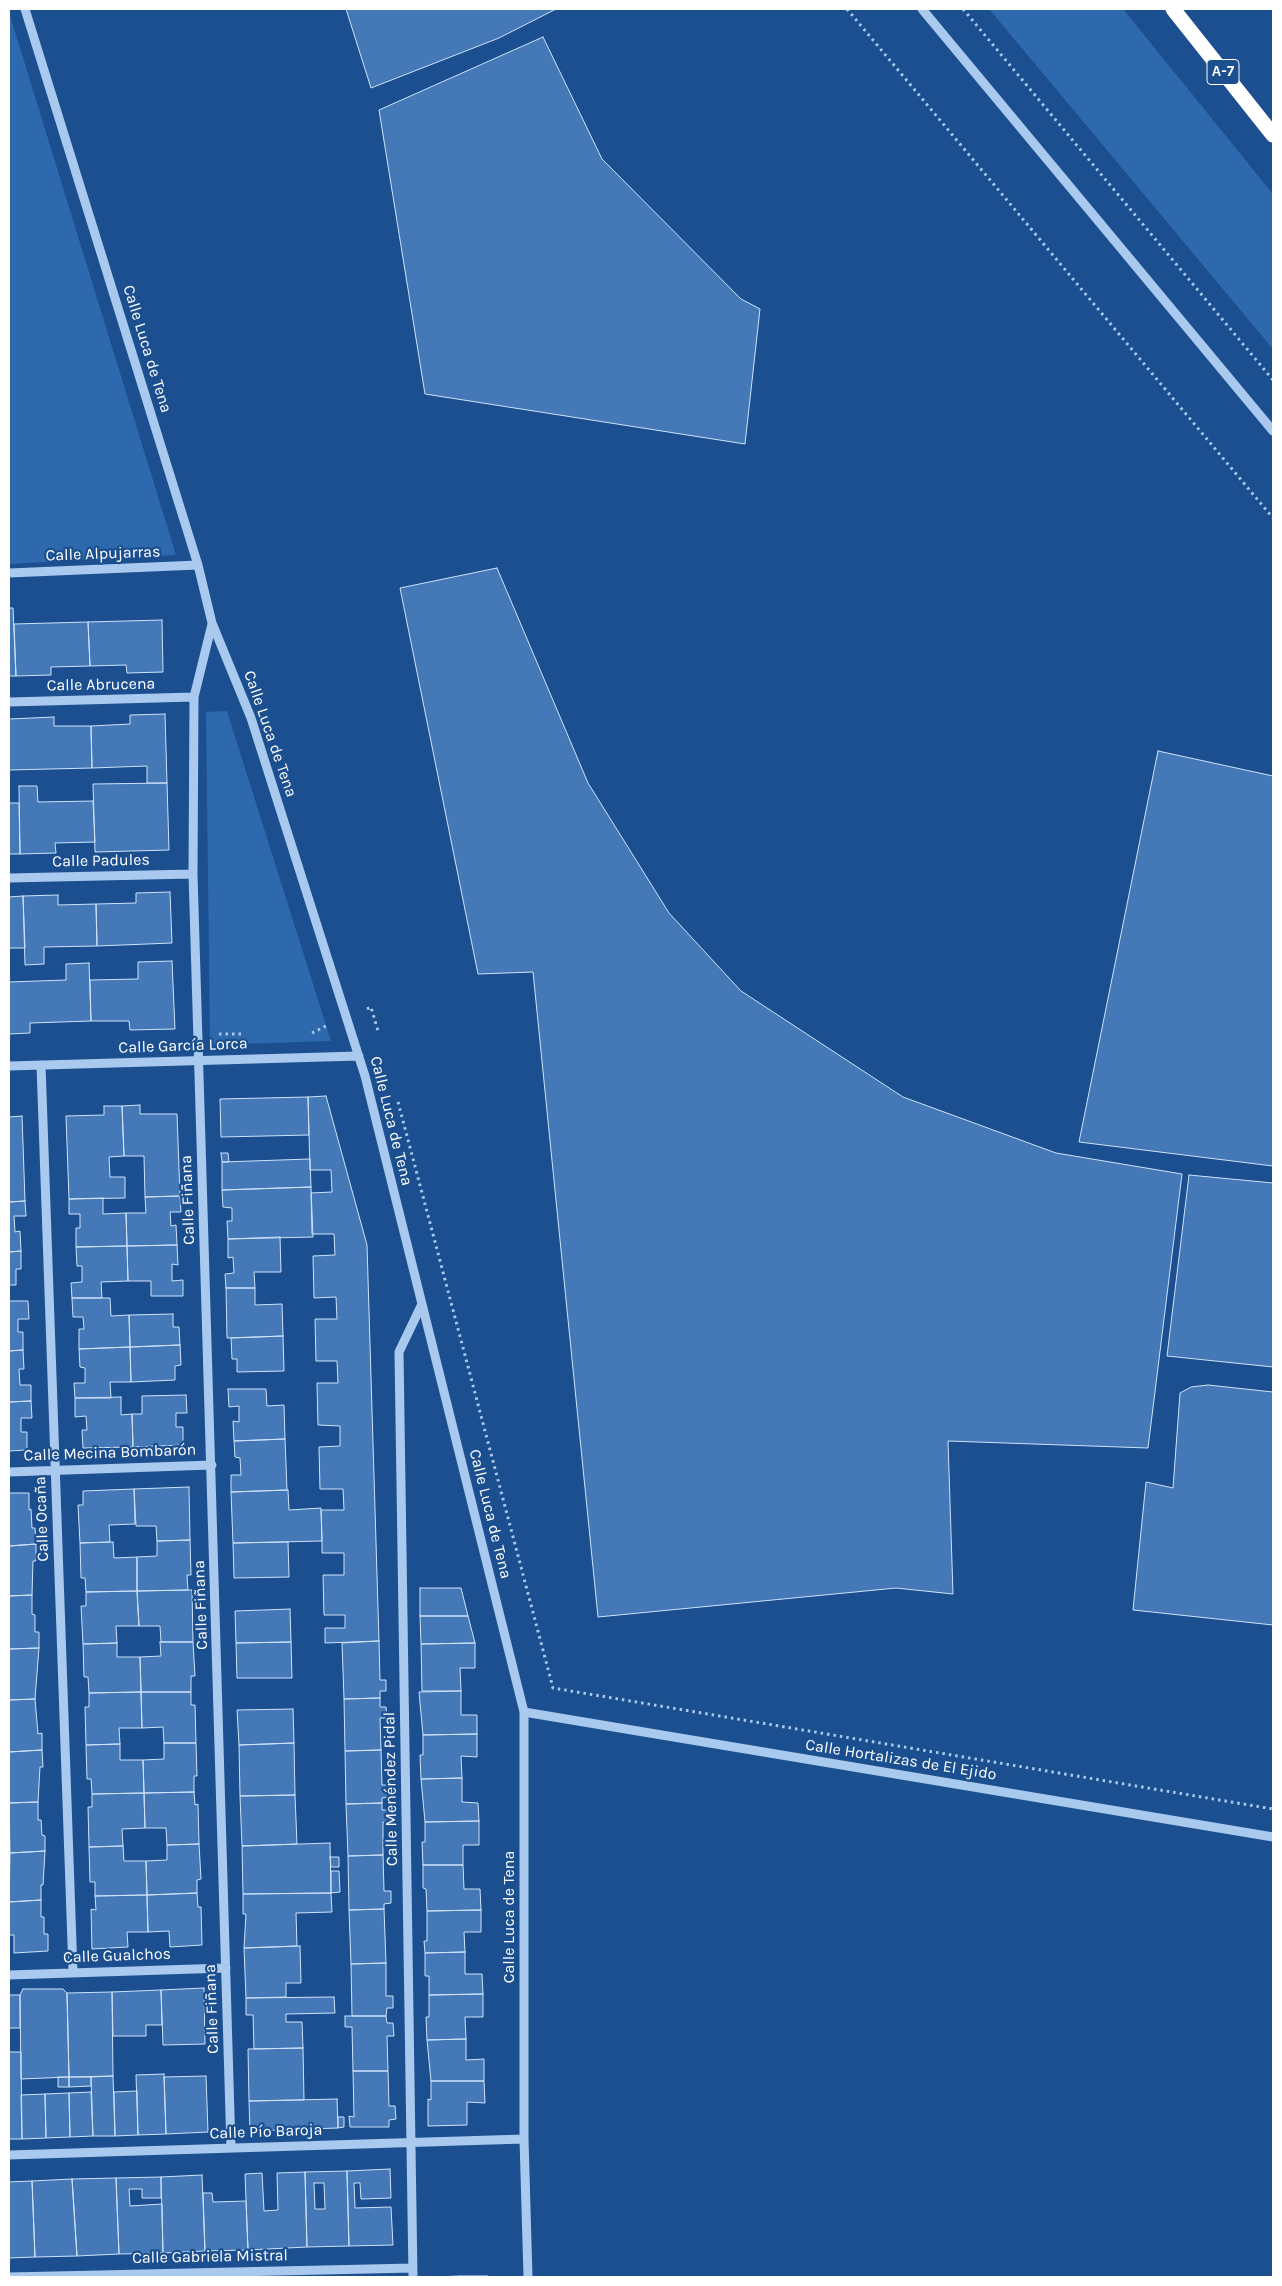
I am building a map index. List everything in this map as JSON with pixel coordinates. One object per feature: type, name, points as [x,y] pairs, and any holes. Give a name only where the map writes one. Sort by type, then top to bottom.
[{"type":"highway","name":"A-7","points":[[1173,9],[1273,136]]},
{"type":"street","name":"Calle Luca de Tena","points":[[26,9],[198,565],[212,623],[251,718],[359,1056],[524,1712],[524,2139],[528,2277]]},
{"type":"street","points":[[922,9],[1273,431]]},
{"type":"street","name":"Calle Alpujarras","points":[[9,573],[198,565]]},
{"type":"street","name":"Calle Fiñana","points":[[212,623],[194,698],[193,874],[212,1465],[230,2148]]},
{"type":"street","name":"Calle Abrucena","points":[[9,702],[194,698]]},
{"type":"street","name":"Calle Padules","points":[[9,878],[193,874]]},
{"type":"street","name":"Calle García Lorca","points":[[9,1066],[359,1056]]},
{"type":"street","name":"Calle Ocaña","points":[[41,1065],[73,1972]]},
{"type":"street","name":"Calle Menéndez Pidal","points":[[413,2272],[399,1352],[422,1304]]},
{"type":"street","name":"Calle Mecina Bombarón","points":[[9,1472],[212,1465]]},
{"type":"street","name":"Calle Hortalizas de El Ejido","points":[[524,1712],[1273,1837]]},
{"type":"street","name":"Calle Gualchos","points":[[9,1975],[226,1968]]},
{"type":"street","name":"Calle Pío Baroja","points":[[9,2155],[524,2139]]},
{"type":"street","name":"Calle Gabriela Mistral","points":[[9,2277],[413,2272]]},
{"type":"path","points":[[847,9],[1273,518]]},
{"type":"path","points":[[963,9],[1273,380]]},
{"type":"path","points":[[311,1033],[371,1007],[379,1035]]},
{"type":"path","points":[[198,1034],[245,1034]]},
{"type":"path","points":[[398,1101],[552,1688],[1273,1809]]},
{"type":"shaded area","points":[[989,9],[1123,9],[1273,194],[1273,349]]},
{"type":"shaded area","points":[[9,12],[176,555],[9,564]]},
{"type":"shaded area","points":[[227,711],[331,1041],[210,1045],[206,712]]},
{"type":"building","points":[[346,9],[556,9],[499,38],[371,88]]},
{"type":"building","points":[[543,37],[602,159],[741,299],[760,309],[745,444],[425,394],[379,110]]},
{"type":"building","points":[[497,568],[588,783],[669,913],[741,991],[903,1097],[1056,1153],[1182,1174],[1148,1448],[948,1441],[953,1594],[896,1588],[598,1617],[533,972],[478,974],[400,588]]},
{"type":"building","points":[[9,608],[13,608],[16,676],[9,676]]},
{"type":"building","points":[[162,620],[163,672],[127,673],[126,665],[90,666],[88,622]]},
{"type":"building","points":[[88,622],[90,666],[51,667],[51,675],[16,676],[14,624]]},
{"type":"building","points":[[165,714],[167,783],[147,783],[147,766],[92,768],[91,726],[130,724],[130,715]]},
{"type":"building","points":[[54,717],[54,726],[91,726],[92,768],[9,770],[9,719]]},
{"type":"building","points":[[1158,751],[1273,776],[1273,1166],[1079,1142]]},
{"type":"building","points":[[167,783],[169,850],[95,852],[93,784]]},
{"type":"building","points":[[19,786],[37,786],[38,802],[93,801],[95,842],[55,843],[56,853],[20,854]]},
{"type":"building","points":[[9,803],[19,803],[20,854],[9,854]]},
{"type":"building","points":[[170,892],[172,943],[97,946],[96,904],[136,903],[136,893]]},
{"type":"building","points":[[58,895],[58,905],[96,904],[97,946],[44,947],[44,964],[25,965],[23,896]]},
{"type":"building","points":[[23,896],[25,948],[9,948],[9,897]]},
{"type":"building","points":[[172,961],[175,1029],[130,1030],[129,1021],[91,1021],[90,980],[138,979],[138,962]]},
{"type":"building","points":[[89,963],[91,1021],[30,1023],[30,1033],[9,1034],[9,982],[66,980],[66,964]]},
{"type":"building","points":[[326,1096],[367,1245],[379,1641],[325,1643],[325,1628],[345,1628],[345,1615],[324,1615],[323,1575],[344,1575],[344,1553],[322,1553],[321,1510],[344,1510],[343,1489],[320,1489],[319,1447],[340,1446],[340,1426],[318,1425],[317,1383],[338,1383],[337,1361],[316,1361],[315,1319],[337,1319],[336,1297],[314,1298],[313,1256],[335,1255],[334,1234],[312,1234],[311,1193],[332,1192],[331,1170],[310,1170],[308,1097]]},
{"type":"building","points":[[308,1097],[309,1135],[221,1137],[220,1099]]},
{"type":"building","points":[[140,1105],[140,1114],[177,1114],[180,1196],[145,1197],[144,1156],[124,1156],[122,1106]]},
{"type":"building","points":[[104,1106],[122,1106],[124,1156],[109,1157],[110,1177],[125,1177],[125,1198],[69,1199],[66,1116],[104,1115]]},
{"type":"building","points":[[22,1116],[25,1201],[9,1202],[9,1117]]},
{"type":"building","points":[[221,1153],[228,1153],[229,1162],[222,1162]]},
{"type":"building","points":[[310,1159],[311,1187],[222,1190],[222,1162]]},
{"type":"building","points":[[1189,1175],[1273,1183],[1273,1367],[1167,1356]]},
{"type":"building","points":[[311,1187],[313,1237],[228,1239],[227,1221],[232,1221],[232,1208],[223,1207],[222,1190]]},
{"type":"building","points":[[180,1196],[181,1212],[170,1212],[171,1226],[176,1225],[177,1245],[127,1246],[126,1213],[146,1213],[145,1197]]},
{"type":"building","points":[[103,1198],[103,1214],[126,1213],[127,1246],[76,1247],[76,1228],[80,1228],[80,1214],[69,1214],[69,1199]]},
{"type":"building","points":[[25,1201],[26,1216],[14,1216],[15,1232],[20,1231],[21,1251],[9,1252],[9,1202]]},
{"type":"building","points":[[280,1237],[281,1272],[254,1272],[255,1288],[226,1288],[225,1274],[234,1273],[233,1257],[228,1258],[228,1239]]},
{"type":"building","points":[[177,1245],[178,1265],[172,1264],[172,1281],[183,1280],[183,1296],[151,1296],[151,1281],[128,1281],[127,1246]]},
{"type":"building","points":[[127,1246],[128,1281],[101,1282],[102,1298],[72,1298],[71,1283],[82,1282],[82,1266],[77,1266],[76,1247]]},
{"type":"building","points":[[21,1251],[21,1269],[16,1269],[16,1285],[9,1285],[9,1252]]},
{"type":"building","points":[[226,1288],[255,1288],[255,1305],[282,1304],[283,1336],[227,1338]]},
{"type":"building","points":[[72,1298],[110,1298],[111,1316],[129,1315],[130,1347],[79,1349],[79,1329],[84,1329],[83,1317],[73,1317]]},
{"type":"building","points":[[9,1301],[28,1301],[29,1319],[18,1319],[18,1332],[23,1332],[23,1350],[9,1351]]},
{"type":"building","points":[[173,1314],[173,1327],[179,1327],[180,1345],[130,1347],[129,1315]]},
{"type":"building","points":[[283,1336],[284,1371],[237,1372],[237,1359],[232,1359],[231,1338]]},
{"type":"building","points":[[180,1345],[181,1365],[175,1366],[175,1380],[131,1382],[130,1347]]},
{"type":"building","points":[[130,1347],[131,1382],[110,1382],[111,1398],[75,1398],[74,1383],[85,1383],[85,1368],[80,1367],[79,1349]]},
{"type":"building","points":[[23,1350],[24,1369],[19,1369],[20,1385],[31,1385],[31,1401],[9,1402],[9,1351]]},
{"type":"building","points":[[1208,1385],[1273,1392],[1273,1625],[1133,1610],[1146,1482],[1173,1488],[1180,1393],[1191,1387]]},
{"type":"building","points":[[228,1389],[266,1389],[267,1406],[284,1405],[285,1439],[234,1441],[233,1421],[239,1422],[239,1406],[229,1407]]},
{"type":"building","points":[[186,1395],[187,1413],[176,1413],[176,1427],[183,1427],[183,1445],[133,1447],[132,1414],[142,1414],[142,1396]]},
{"type":"building","points":[[121,1397],[121,1415],[132,1414],[133,1447],[83,1448],[82,1430],[87,1430],[86,1416],[75,1417],[75,1398]]},
{"type":"building","points":[[31,1401],[32,1418],[21,1418],[21,1432],[27,1432],[27,1450],[9,1451],[9,1402]]},
{"type":"building","points":[[285,1439],[287,1490],[231,1492],[231,1475],[241,1475],[240,1458],[235,1457],[234,1441]]},
{"type":"building","points":[[189,1487],[190,1540],[157,1541],[156,1526],[136,1526],[134,1489]]},
{"type":"building","points":[[134,1489],[135,1524],[109,1525],[110,1542],[80,1543],[78,1505],[83,1505],[83,1491]]},
{"type":"building","points":[[288,1490],[289,1510],[321,1508],[322,1541],[233,1543],[231,1492]]},
{"type":"building","points":[[9,1493],[29,1493],[29,1510],[31,1509],[32,1528],[35,1528],[36,1544],[9,1546]]},
{"type":"building","points":[[190,1540],[191,1575],[187,1575],[188,1590],[137,1591],[137,1557],[157,1556],[157,1541]]},
{"type":"building","points":[[113,1542],[114,1558],[137,1557],[137,1591],[86,1592],[85,1578],[81,1578],[80,1543]]},
{"type":"building","points":[[288,1542],[289,1577],[234,1578],[233,1543]]},
{"type":"building","points":[[36,1544],[36,1561],[33,1561],[32,1595],[9,1596],[9,1546]]},
{"type":"building","points":[[420,1588],[461,1588],[468,1616],[420,1616]]},
{"type":"building","points":[[192,1590],[193,1642],[161,1642],[160,1626],[139,1626],[137,1591]]},
{"type":"building","points":[[137,1591],[139,1626],[116,1626],[117,1643],[83,1644],[81,1606],[86,1606],[86,1592]]},
{"type":"building","points":[[32,1595],[32,1614],[35,1615],[35,1632],[39,1632],[39,1648],[9,1649],[9,1596]]},
{"type":"building","points":[[290,1609],[291,1642],[236,1643],[235,1611]]},
{"type":"building","points":[[420,1616],[468,1616],[475,1643],[421,1644]]},
{"type":"building","points":[[379,1641],[380,1680],[386,1680],[386,1691],[380,1691],[380,1698],[344,1699],[342,1643]]},
{"type":"building","points":[[160,1642],[193,1642],[195,1676],[191,1676],[191,1692],[141,1692],[140,1657],[161,1656]]},
{"type":"building","points":[[291,1642],[292,1678],[237,1678],[236,1643]]},
{"type":"building","points":[[117,1643],[117,1657],[140,1657],[141,1692],[89,1693],[88,1677],[84,1677],[83,1644]]},
{"type":"building","points":[[475,1643],[475,1668],[460,1668],[461,1691],[422,1691],[421,1644]]},
{"type":"building","points":[[39,1648],[35,1699],[9,1700],[9,1649]]},
{"type":"building","points":[[461,1691],[461,1715],[477,1715],[477,1734],[423,1735],[419,1692]]},
{"type":"building","points":[[141,1692],[191,1692],[191,1705],[195,1705],[196,1743],[164,1743],[163,1727],[142,1728]]},
{"type":"building","points":[[141,1692],[142,1728],[119,1728],[120,1744],[86,1745],[85,1707],[89,1707],[89,1693]]},
{"type":"building","points":[[380,1698],[380,1707],[386,1707],[387,1718],[380,1718],[381,1750],[345,1751],[344,1699]]},
{"type":"building","points":[[35,1699],[38,1734],[42,1733],[42,1750],[9,1752],[9,1700]]},
{"type":"building","points":[[293,1709],[294,1743],[239,1745],[237,1710]]},
{"type":"building","points":[[477,1734],[477,1757],[461,1756],[462,1778],[421,1779],[420,1755],[423,1755],[423,1735]]},
{"type":"building","points":[[164,1743],[196,1743],[197,1776],[194,1776],[194,1792],[144,1793],[143,1760],[164,1759]]},
{"type":"building","points":[[294,1743],[295,1795],[240,1796],[239,1745]]},
{"type":"building","points":[[120,1744],[120,1760],[143,1760],[144,1793],[92,1794],[91,1779],[87,1779],[86,1745]]},
{"type":"building","points":[[42,1750],[43,1767],[40,1767],[38,1802],[9,1803],[9,1752]]},
{"type":"building","points":[[381,1750],[382,1785],[388,1785],[389,1797],[382,1798],[382,1803],[346,1804],[345,1751]]},
{"type":"building","points":[[462,1778],[462,1802],[478,1803],[479,1821],[425,1822],[421,1779]]},
{"type":"building","points":[[194,1792],[195,1805],[198,1804],[199,1844],[167,1845],[166,1828],[145,1828],[144,1793]]},
{"type":"building","points":[[144,1793],[145,1828],[122,1829],[123,1846],[89,1847],[88,1807],[92,1807],[92,1794]]},
{"type":"building","points":[[295,1795],[297,1844],[242,1846],[240,1796]]},
{"type":"building","points":[[38,1802],[38,1820],[41,1820],[42,1835],[45,1836],[45,1851],[10,1853],[9,1803]]},
{"type":"building","points":[[382,1803],[382,1810],[389,1810],[389,1823],[383,1822],[383,1855],[348,1856],[346,1804]]},
{"type":"building","points":[[479,1821],[479,1845],[463,1845],[463,1865],[423,1865],[422,1842],[425,1842],[425,1822]]},
{"type":"building","points":[[330,1843],[331,1893],[243,1894],[242,1846]]},
{"type":"building","points":[[199,1844],[201,1879],[197,1880],[197,1893],[147,1895],[146,1861],[167,1860],[167,1845]]},
{"type":"building","points":[[123,1846],[124,1861],[146,1861],[147,1895],[95,1896],[95,1882],[90,1882],[89,1847]]},
{"type":"building","points":[[45,1851],[41,1900],[9,1902],[10,1853]]},
{"type":"building","points":[[383,1855],[384,1891],[391,1891],[391,1903],[384,1904],[384,1909],[349,1910],[348,1856]]},
{"type":"building","points":[[330,1857],[339,1857],[339,1867],[331,1867]]},
{"type":"building","points":[[423,1865],[463,1865],[464,1889],[480,1889],[481,1910],[427,1911],[426,1889],[423,1888]]},
{"type":"building","points":[[331,1871],[339,1871],[340,1892],[331,1893]]},
{"type":"building","points":[[197,1893],[198,1907],[201,1907],[202,1945],[170,1947],[169,1931],[148,1932],[147,1895]]},
{"type":"building","points":[[331,1893],[332,1912],[296,1913],[297,1946],[244,1948],[246,1914],[243,1914],[243,1894]]},
{"type":"building","points":[[147,1895],[148,1932],[127,1932],[128,1947],[92,1949],[91,1909],[96,1910],[95,1896]]},
{"type":"building","points":[[41,1900],[44,1934],[48,1934],[48,1951],[14,1953],[14,1935],[9,1935],[9,1902]]},
{"type":"building","points":[[384,1909],[386,1963],[351,1964],[349,1910]]},
{"type":"building","points":[[481,1910],[481,1932],[464,1932],[465,1952],[425,1953],[424,1941],[427,1941],[427,1911]]},
{"type":"building","points":[[300,1946],[301,1983],[286,1983],[286,1997],[246,1998],[244,1948]]},
{"type":"building","points":[[465,1952],[465,1974],[482,1974],[483,1994],[429,1995],[429,1976],[425,1976],[425,1953]]},
{"type":"building","points":[[386,1963],[386,1996],[393,1996],[393,2008],[387,2008],[386,2016],[352,2016],[351,1964]]},
{"type":"building","points":[[204,1988],[205,2044],[163,2045],[161,1990]]},
{"type":"building","points":[[23,1989],[63,1989],[67,1993],[69,2077],[21,2079],[20,1995]]},
{"type":"building","points":[[161,1990],[162,2025],[146,2025],[146,2036],[113,2036],[112,1992]]},
{"type":"building","points":[[112,1992],[113,2076],[69,2077],[67,1993]]},
{"type":"building","points":[[483,1994],[483,2017],[465,2017],[466,2039],[427,2040],[426,2017],[429,2017],[429,1995]]},
{"type":"building","points":[[9,1995],[20,1995],[20,2028],[9,2028]]},
{"type":"building","points":[[334,1997],[335,2013],[286,2014],[286,2022],[302,2022],[303,2048],[254,2049],[253,2015],[246,2015],[246,1998]]},
{"type":"building","points":[[345,2016],[386,2016],[387,2023],[393,2023],[394,2036],[387,2036],[388,2071],[353,2071],[352,2027],[345,2027]]},
{"type":"building","points":[[466,2039],[466,2060],[484,2059],[484,2081],[431,2081],[427,2040]]},
{"type":"building","points":[[303,2048],[304,2100],[249,2101],[248,2049]]},
{"type":"building","points":[[9,2052],[21,2052],[22,2139],[9,2139]]},
{"type":"building","points":[[353,2071],[388,2071],[389,2106],[395,2106],[396,2119],[389,2120],[389,2127],[350,2127],[349,2116],[354,2117]]},
{"type":"building","points":[[164,2074],[166,2134],[138,2135],[136,2075]]},
{"type":"building","points":[[113,2076],[115,2136],[93,2136],[91,2077]]},
{"type":"building","points":[[206,2076],[208,2132],[166,2134],[164,2077]]},
{"type":"building","points":[[58,2077],[69,2077],[69,2087],[58,2087]]},
{"type":"building","points":[[69,2077],[91,2077],[91,2086],[69,2087]]},
{"type":"building","points":[[431,2081],[484,2081],[485,2103],[467,2102],[467,2125],[428,2126],[428,2099],[431,2100]]},
{"type":"building","points":[[137,2091],[138,2135],[115,2136],[114,2092]]},
{"type":"building","points":[[91,2092],[93,2136],[70,2137],[69,2093]]},
{"type":"building","points":[[69,2093],[70,2137],[46,2138],[45,2094]]},
{"type":"building","points":[[45,2094],[46,2138],[22,2139],[21,2095]]},
{"type":"building","points":[[337,2099],[338,2128],[250,2131],[249,2101]]},
{"type":"building","points":[[338,2117],[344,2117],[344,2127],[338,2128]]},
{"type":"building","points":[[390,2169],[391,2198],[361,2199],[360,2183],[354,2183],[355,2208],[391,2207],[393,2245],[349,2246],[347,2171]]},
{"type":"building","points":[[347,2171],[349,2246],[307,2247],[305,2172]],"holes":[[[314,2183],[324,2183],[325,2209],[315,2209]]]},
{"type":"building","points":[[305,2172],[307,2247],[248,2250],[245,2174],[262,2173],[264,2211],[278,2210],[277,2173]]},
{"type":"building","points":[[202,2175],[205,2251],[163,2253],[161,2177]]},
{"type":"building","points":[[161,2177],[161,2198],[142,2198],[142,2189],[129,2189],[130,2206],[162,2204],[163,2253],[119,2254],[116,2178]]},
{"type":"building","points":[[116,2178],[119,2254],[77,2256],[72,2179]]},
{"type":"building","points":[[72,2179],[77,2256],[35,2257],[32,2181]]},
{"type":"building","points":[[32,2181],[35,2257],[9,2258],[9,2182]]},
{"type":"building","points":[[203,2193],[212,2193],[213,2202],[246,2201],[248,2250],[205,2251]]},
{"type":"building","points":[[488,2276],[488,2277],[436,2277]]}]
